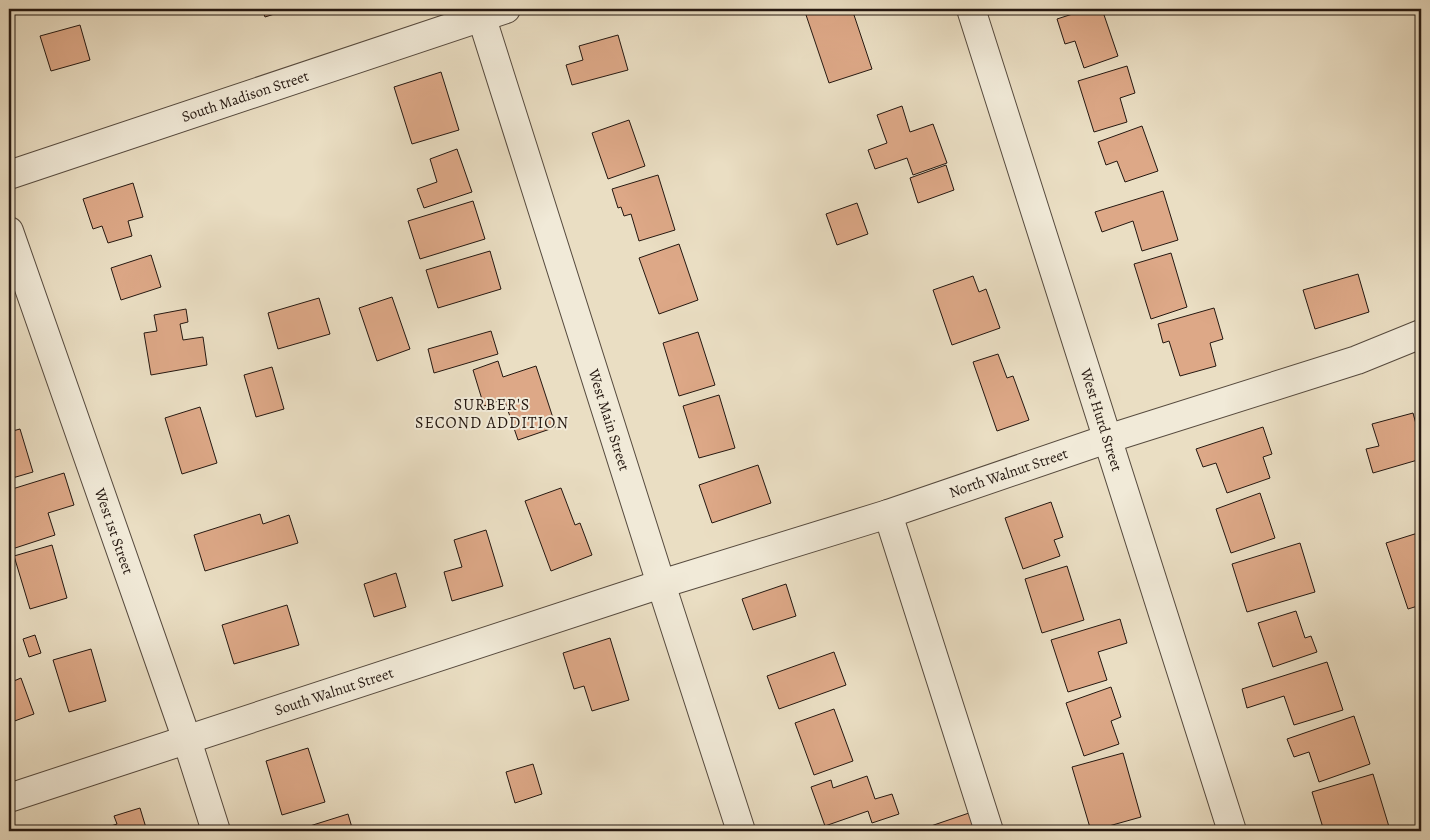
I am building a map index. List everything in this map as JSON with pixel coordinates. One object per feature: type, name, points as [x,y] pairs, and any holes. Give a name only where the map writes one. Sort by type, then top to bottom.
[{"type":"street","name":"West Hurd Street","points":[[971,9],[1232,831]]},
{"type":"street","name":"South Madison Street","points":[[9,175],[489,11]]},
{"type":"street","name":"West Main Street","points":[[489,11],[661,584],[741,831]]},
{"type":"street","name":"West 1st Street","points":[[9,231],[187,740],[216,831]]},
{"type":"street","name":"North Walnut Street","points":[[661,584],[888,514],[1108,439],[1357,360],[1421,334]]},
{"type":"street","points":[[888,514],[988,831]]},
{"type":"street","name":"South Walnut Street","points":[[9,798],[661,584]]},
{"type":"building","points":[[262,9],[290,9],[265,17]]},
{"type":"building","points":[[804,9],[852,9],[872,69],[829,83]]},
{"type":"building","points":[[1088,9],[1102,9],[1118,56],[1084,68],[1075,41],[1065,44],[1057,19]]},
{"type":"building","points":[[80,25],[90,60],[51,71],[40,36]]},
{"type":"building","points":[[618,35],[628,70],[572,85],[566,65],[583,60],[579,46]]},
{"type":"building","points":[[1127,66],[1135,93],[1120,98],[1127,122],[1094,132],[1078,81]]},
{"type":"building","points":[[441,72],[459,130],[412,144],[394,87]]},
{"type":"building","points":[[902,106],[910,132],[933,124],[947,163],[913,175],[907,158],[875,169],[868,150],[887,143],[877,115]]},
{"type":"building","points":[[629,120],[645,166],[608,179],[592,133]]},
{"type":"building","points":[[1142,126],[1158,171],[1125,182],[1117,161],[1106,165],[1098,142]]},
{"type":"building","points":[[457,149],[472,192],[424,208],[417,189],[437,182],[430,159]]},
{"type":"building","points":[[946,165],[954,190],[918,203],[910,178]]},
{"type":"building","points":[[658,175],[675,230],[639,241],[631,214],[624,216],[621,207],[618,208],[612,189]]},
{"type":"building","points":[[133,183],[143,217],[128,221],[132,236],[108,243],[102,226],[93,229],[83,199]]},
{"type":"building","points":[[1163,191],[1178,240],[1142,251],[1133,221],[1102,232],[1095,212]]},
{"type":"building","points":[[473,201],[485,239],[420,259],[408,221]]},
{"type":"building","points":[[857,203],[868,234],[837,245],[826,214]]},
{"type":"building","points":[[679,244],[698,300],[659,314],[639,258]]},
{"type":"building","points":[[490,251],[501,289],[438,308],[426,270]]},
{"type":"building","points":[[1171,253],[1187,307],[1151,319],[1134,264]]},
{"type":"building","points":[[151,255],[161,287],[121,300],[111,268]]},
{"type":"building","points":[[1358,274],[1369,312],[1315,329],[1303,290]]},
{"type":"building","points":[[973,276],[979,292],[986,289],[1000,328],[952,345],[933,290]]},
{"type":"building","points":[[392,297],[410,349],[377,361],[359,308]]},
{"type":"building","points":[[319,298],[330,334],[278,349],[268,313]]},
{"type":"building","points":[[1214,308],[1223,339],[1210,343],[1216,366],[1180,376],[1169,341],[1163,343],[1158,324]]},
{"type":"building","points":[[186,309],[188,322],[180,324],[183,340],[203,337],[207,365],[151,375],[144,333],[157,331],[154,315]]},
{"type":"building","points":[[491,331],[498,354],[434,373],[428,349]]},
{"type":"building","points":[[698,332],[715,385],[679,396],[663,343]]},
{"type":"building","points":[[998,354],[1007,378],[1013,376],[1029,420],[997,431],[973,362]]},
{"type":"building","points":[[498,361],[503,377],[536,366],[556,427],[518,440],[504,399],[484,406],[473,370]]},
{"type":"building","points":[[272,367],[284,409],[256,417],[244,375]]},
{"type":"building","points":[[719,395],[735,448],[699,458],[683,406]]},
{"type":"building","points":[[200,407],[217,463],[182,474],[165,418]]},
{"type":"building","points":[[1413,413],[1421,442],[1421,459],[1373,473],[1366,449],[1379,446],[1372,424]]},
{"type":"building","points":[[1263,427],[1272,454],[1263,457],[1270,478],[1227,493],[1216,463],[1203,467],[1196,449]]},
{"type":"building","points":[[20,429],[33,472],[9,479],[9,432]]},
{"type":"building","points":[[758,465],[771,503],[712,523],[699,485]]},
{"type":"building","points":[[64,473],[74,505],[48,513],[55,535],[9,550],[9,490]]},
{"type":"building","points":[[561,488],[575,525],[580,523],[592,555],[551,571],[525,501]]},
{"type":"building","points":[[1260,493],[1275,538],[1231,553],[1216,509]]},
{"type":"building","points":[[1051,502],[1063,537],[1054,540],[1060,556],[1023,569],[1005,518]]},
{"type":"building","points":[[260,514],[263,524],[289,515],[298,543],[205,571],[194,535]]},
{"type":"building","points":[[486,530],[503,586],[452,601],[444,572],[462,567],[454,540]]},
{"type":"building","points":[[1421,532],[1421,605],[1408,609],[1386,543]]},
{"type":"building","points":[[1300,543],[1315,592],[1247,612],[1232,564]]},
{"type":"building","points":[[52,545],[67,598],[30,609],[14,556]]},
{"type":"building","points":[[1067,566],[1084,620],[1042,633],[1025,579]]},
{"type":"building","points":[[396,573],[406,607],[374,617],[364,584]]},
{"type":"building","points":[[786,584],[796,616],[753,630],[742,599]]},
{"type":"building","points":[[287,605],[299,645],[234,664],[222,625]]},
{"type":"building","points":[[1296,611],[1305,638],[1311,636],[1317,652],[1273,667],[1258,623]]},
{"type":"building","points":[[1120,619],[1127,643],[1098,652],[1107,680],[1068,692],[1051,640]]},
{"type":"building","points":[[35,635],[41,653],[29,657],[23,639]]},
{"type":"building","points":[[610,638],[629,700],[592,711],[584,686],[574,689],[563,653]]},
{"type":"building","points":[[91,649],[106,701],[69,712],[53,660]]},
{"type":"building","points":[[834,652],[846,685],[779,709],[767,676]]},
{"type":"building","points":[[1327,662],[1343,710],[1294,725],[1284,696],[1247,708],[1242,689]]},
{"type":"building","points":[[21,678],[34,714],[9,723],[9,683]]},
{"type":"building","points":[[1111,687],[1121,717],[1111,721],[1119,744],[1084,756],[1066,703]]},
{"type":"building","points":[[834,709],[853,761],[814,775],[795,723]]},
{"type":"building","points":[[1354,716],[1370,764],[1319,782],[1309,752],[1294,757],[1287,739]]},
{"type":"building","points":[[308,748],[325,802],[282,815],[266,761]]},
{"type":"building","points":[[1123,753],[1141,817],[1091,831],[1072,767]]},
{"type":"building","points":[[533,764],[542,794],[515,803],[506,772]]},
{"type":"building","points":[[1373,774],[1390,830],[1324,831],[1312,792]]},
{"type":"building","points":[[867,776],[875,799],[892,794],[899,814],[872,823],[868,811],[825,826],[811,787],[831,780],[833,788]]},
{"type":"building","points":[[140,808],[147,831],[95,831],[117,824],[114,816]]},
{"type":"building","points":[[969,813],[975,831],[926,831],[925,828]]},
{"type":"building","points":[[348,814],[353,831],[297,831],[297,830]]},
{"type":"district","name":"SURBER'S SECOND ADDITION","points":[[492,414]]}]
